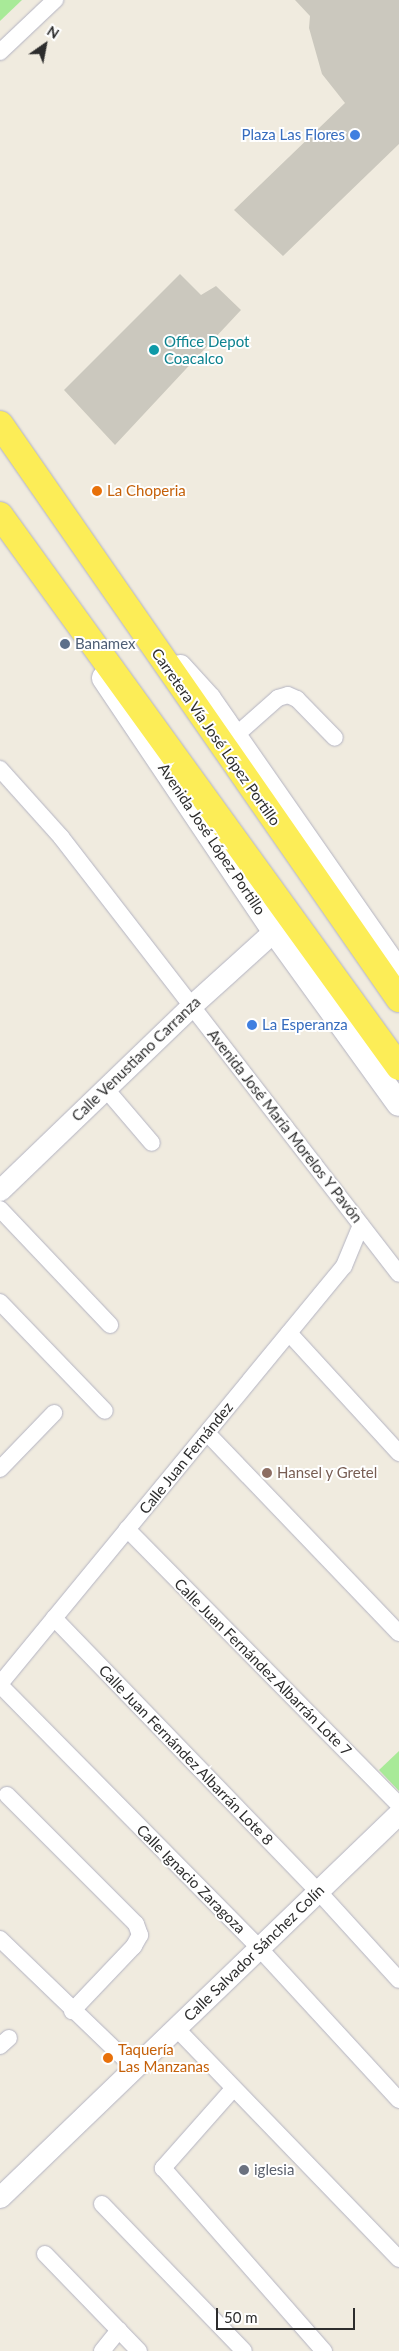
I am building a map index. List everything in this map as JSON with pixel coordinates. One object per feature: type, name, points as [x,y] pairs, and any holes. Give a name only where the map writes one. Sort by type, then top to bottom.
[{"type":"main road","name":"Carretera Vía José López Portillo","points":[[0,424],[206,724],[399,999]]},
{"type":"main road","points":[[0,515],[172,749],[399,1067]]},
{"type":"main road","name":"Avenida José López Portillo","points":[[38,567],[129,718],[274,931],[399,1104]]},
{"type":"main road","points":[[102,570],[209,699],[399,972]]},
{"type":"street","points":[[0,52],[55,0]]},
{"type":"street","points":[[235,736],[278,698],[288,695],[335,738]]},
{"type":"street","name":"Avenida José María Morelos Y Pavón","points":[[0,769],[61,837],[399,1274]]},
{"type":"street","name":"Calle Venustiano Carranza","points":[[0,1190],[192,1005],[274,931]]},
{"type":"street","points":[[106,1088],[152,1143]]},
{"type":"street","points":[[0,1209],[110,1325]]},
{"type":"street","name":"Calle Juan Fernández","points":[[0,1685],[344,1266],[361,1225]]},
{"type":"street","points":[[0,1302],[105,1411]]},
{"type":"street","points":[[288,1333],[399,1453]]},
{"type":"street","points":[[0,1469],[54,1413]]},
{"type":"street","points":[[207,1433],[399,1633]]},
{"type":"street","name":"Calle Juan Fernández Albarrán Lote 7","points":[[128,1529],[399,1805]]},
{"type":"street","name":"Calle Juan Fernández Albarrán Lote 8","points":[[54,1618],[318,1890],[399,1980]]},
{"type":"street","name":"Calle Ignacio Zaragoza","points":[[0,1685],[260,1949],[399,2100]]},
{"type":"street","points":[[7,1794],[136,1924],[140,1934],[134,1946],[72,2010]]},
{"type":"street","name":"Calle Salvador Sánchez Colín","points":[[0,2197],[260,1949],[318,1890],[399,1813]]},
{"type":"street","points":[[0,1939],[134,2068]]},
{"type":"street","points":[[176,2028],[399,2259]]},
{"type":"street","points":[[233,2089],[163,2168],[324,2351]]},
{"type":"street","points":[[102,2204],[244,2351]]},
{"type":"street","points":[[45,2254],[139,2351]]},
{"type":"street","points":[[102,2351],[119,2330]]},
{"type":"green space","points":[[0,0],[22,0],[0,21]]},
{"type":"green space","points":[[399,1751],[399,1791],[379,1770]]},
{"type":"building","name":"Plaza Las Flores","points":[[295,0],[399,0],[399,144],[283,256],[234,210],[345,103],[322,74],[309,28],[310,16]]},
{"type":"building","name":"Office Depot Coacalco","points":[[180,274],[201,295],[216,286],[241,310],[115,445],[64,390]]},
{"type":"place","name":"Plaza Las Flores","points":[[355,135]]},
{"type":"place","name":"Office Depot Coacalco","points":[[154,350]]},
{"type":"place","name":"La Choperia","points":[[97,491]]},
{"type":"place","name":"Banamex","points":[[65,644]]},
{"type":"place","name":"La Esperanza","points":[[252,1025]]},
{"type":"place","name":"Hansel y Gretel","points":[[267,1473]]},
{"type":"place","name":"Taquería Las Manzanas","points":[[108,2058]]},
{"type":"place","name":"iglesia","points":[[244,2170]]}]
